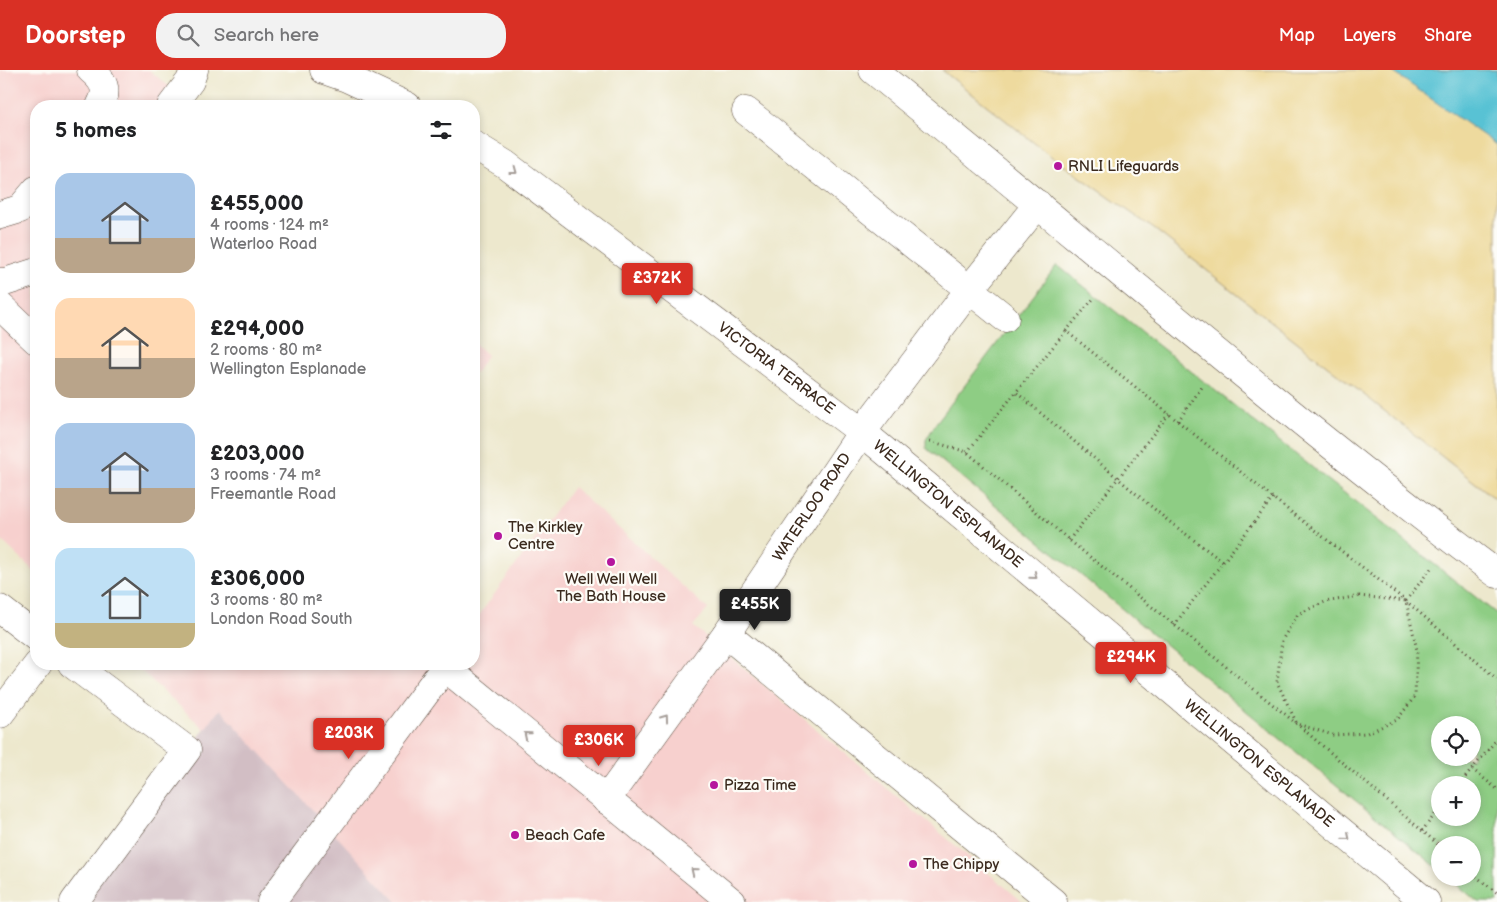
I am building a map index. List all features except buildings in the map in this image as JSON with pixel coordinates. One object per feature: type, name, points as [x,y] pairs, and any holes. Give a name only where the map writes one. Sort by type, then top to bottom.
[{"type":"street","points":[[91,70],[102,80],[106,88],[103,100]]},
{"type":"street","points":[[176,100],[190,81],[194,70]]},
{"type":"street","points":[[324,70],[347,78],[394,100]]},
{"type":"street","points":[[873,70],[1038,204],[1222,358],[1452,541],[1497,574]]},
{"type":"street","points":[[746,111],[1005,318]]},
{"type":"street","name":"VICTORIA TERRACE","points":[[480,149],[505,164],[862,432]]},
{"type":"street","points":[[0,215],[20,209],[30,197]]},
{"type":"street","name":"WATERLOO ROAD","points":[[606,800],[726,634],[862,432],[969,290],[1038,204]]},
{"type":"street","points":[[0,282],[30,274]]},
{"type":"street","points":[[0,306],[30,334]]},
{"type":"street","name":"WELLINGTON ESPLANADE","points":[[862,432],[1426,902]]},
{"type":"street","points":[[0,610],[30,632]]},
{"type":"street","points":[[726,634],[1053,902]]},
{"type":"street","points":[[0,714],[33,670]]},
{"type":"street","points":[[74,902],[187,750],[80,670]]},
{"type":"street","points":[[271,902],[439,670]]},
{"type":"street","points":[[449,670],[732,902]]},
{"type":"path","points":[[1117,271],[967,452],[1069,540],[1297,724],[1431,838]]},
{"type":"path","points":[[1066,331],[1272,498],[1406,601],[1497,679]]},
{"type":"path","points":[[1178,421],[1222,358]]},
{"type":"path","points":[[1017,393],[1118,478],[1223,562]]},
{"type":"path","points":[[1069,540],[1169,414]]},
{"type":"path","points":[[1174,625],[1272,498]]},
{"type":"path","points":[[1406,601],[1452,541]]},
{"type":"path","points":[[1359,596],[1406,601],[1417,650],[1415,696],[1397,720],[1367,733],[1333,735],[1297,724],[1277,682],[1282,640],[1298,614],[1325,602],[1359,596]]},
{"type":"path","points":[[1466,776],[1497,738]]},
{"type":"path","points":[[1472,769],[1497,789]]},
{"type":"path","points":[[1422,831],[1431,820]]},
{"type":"path","points":[[1481,880],[1497,893]]},
{"type":"shaded area","points":[[0,70],[149,70],[186,100],[30,100],[30,567],[0,539]]},
{"type":"shaded area","points":[[480,349],[487,355],[480,366]]},
{"type":"shaded area","points":[[573,487],[708,609],[693,626],[1023,902],[391,902],[140,670],[480,670],[480,614]]},
{"type":"shaded area","points":[[220,709],[397,902],[73,902]]},
{"type":"green space","points":[[1057,265],[1497,614],[1497,902],[1478,902],[1459,886],[1481,886],[1481,836],[1431,836],[1431,863],[926,448],[926,440],[936,423]]},
{"type":"sand","points":[[942,70],[1497,70],[1497,500],[1157,231],[1052,157]]},
{"type":"water","points":[[1390,70],[1497,70],[1497,145]]},
{"type":"place","name":"RNLI Lifeguards","points":[[1058,166]]},
{"type":"place","name":"The Kirkley Centre","points":[[498,536]]},
{"type":"place","name":"Well Well Well The Bath House","points":[[611,562]]},
{"type":"place","name":"Pizza Time","points":[[714,785]]},
{"type":"place","name":"Beach Cafe","points":[[515,835]]},
{"type":"place","name":"The Chippy","points":[[913,864]]}]
